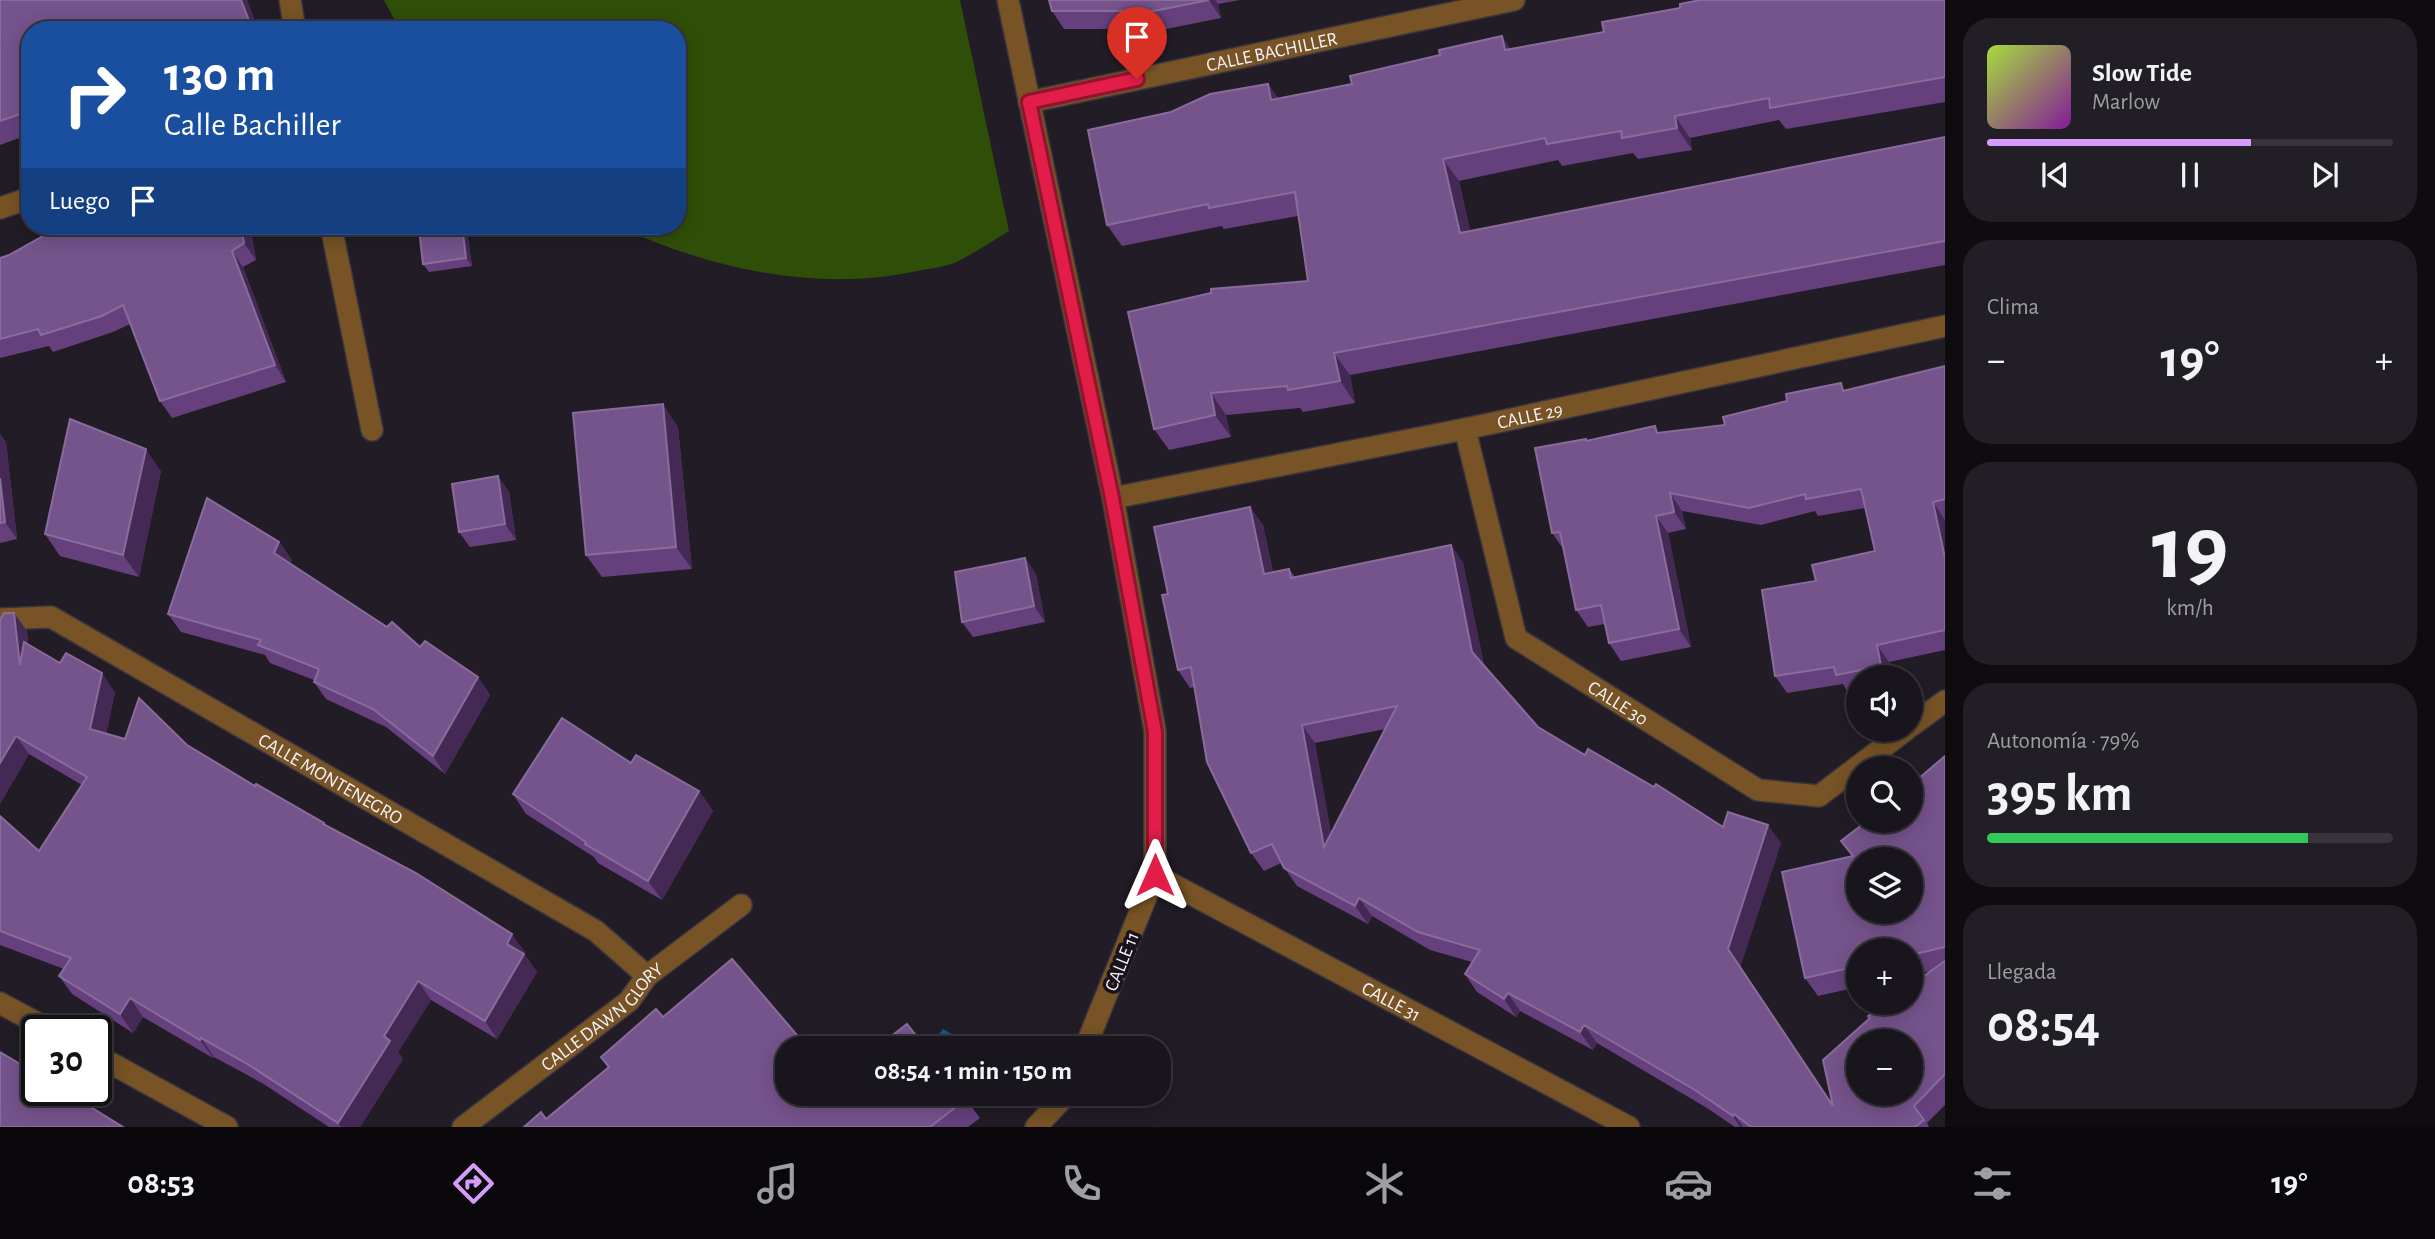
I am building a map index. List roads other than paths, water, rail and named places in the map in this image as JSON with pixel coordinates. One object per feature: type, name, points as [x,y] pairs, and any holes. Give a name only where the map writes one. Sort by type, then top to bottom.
[{"type":"street","points":[[290,0],[294,21]]},
{"type":"street","points":[[1008,0],[1112,498],[1155,732],[1155,875]]},
{"type":"street","name":"CALLE BACHILLER","points":[[1029,102],[1514,0]]},
{"type":"street","points":[[0,208],[21,201]]},
{"type":"street","points":[[333,235],[372,430]]},
{"type":"street","name":"CALLE 29","points":[[1112,498],[1465,429],[1945,326]]},
{"type":"street","name":"CALLE 30","points":[[1465,429],[1516,638],[1758,790],[1819,796],[1890,742]]},
{"type":"street","name":"CALLE MONTENEGRO","points":[[0,619],[51,617],[596,931],[647,976]]},
{"type":"street","points":[[1923,717],[1945,701]]},
{"type":"street","name":"CALLE 11","points":[[1090,1036],[1155,875]]},
{"type":"street","name":"CALLE 31","points":[[1155,875],[1629,1127]]},
{"type":"street","name":"CALLE DAWN GLORY","points":[[463,1127],[629,1001],[647,976],[741,905]]},
{"type":"street","points":[[0,1003],[22,1015]]},
{"type":"street","points":[[112,1064],[227,1127]]},
{"type":"street","points":[[1036,1127],[1056,1106]]},
{"type":"water","points":[[943,1029],[956,1036],[935,1036]]}]
